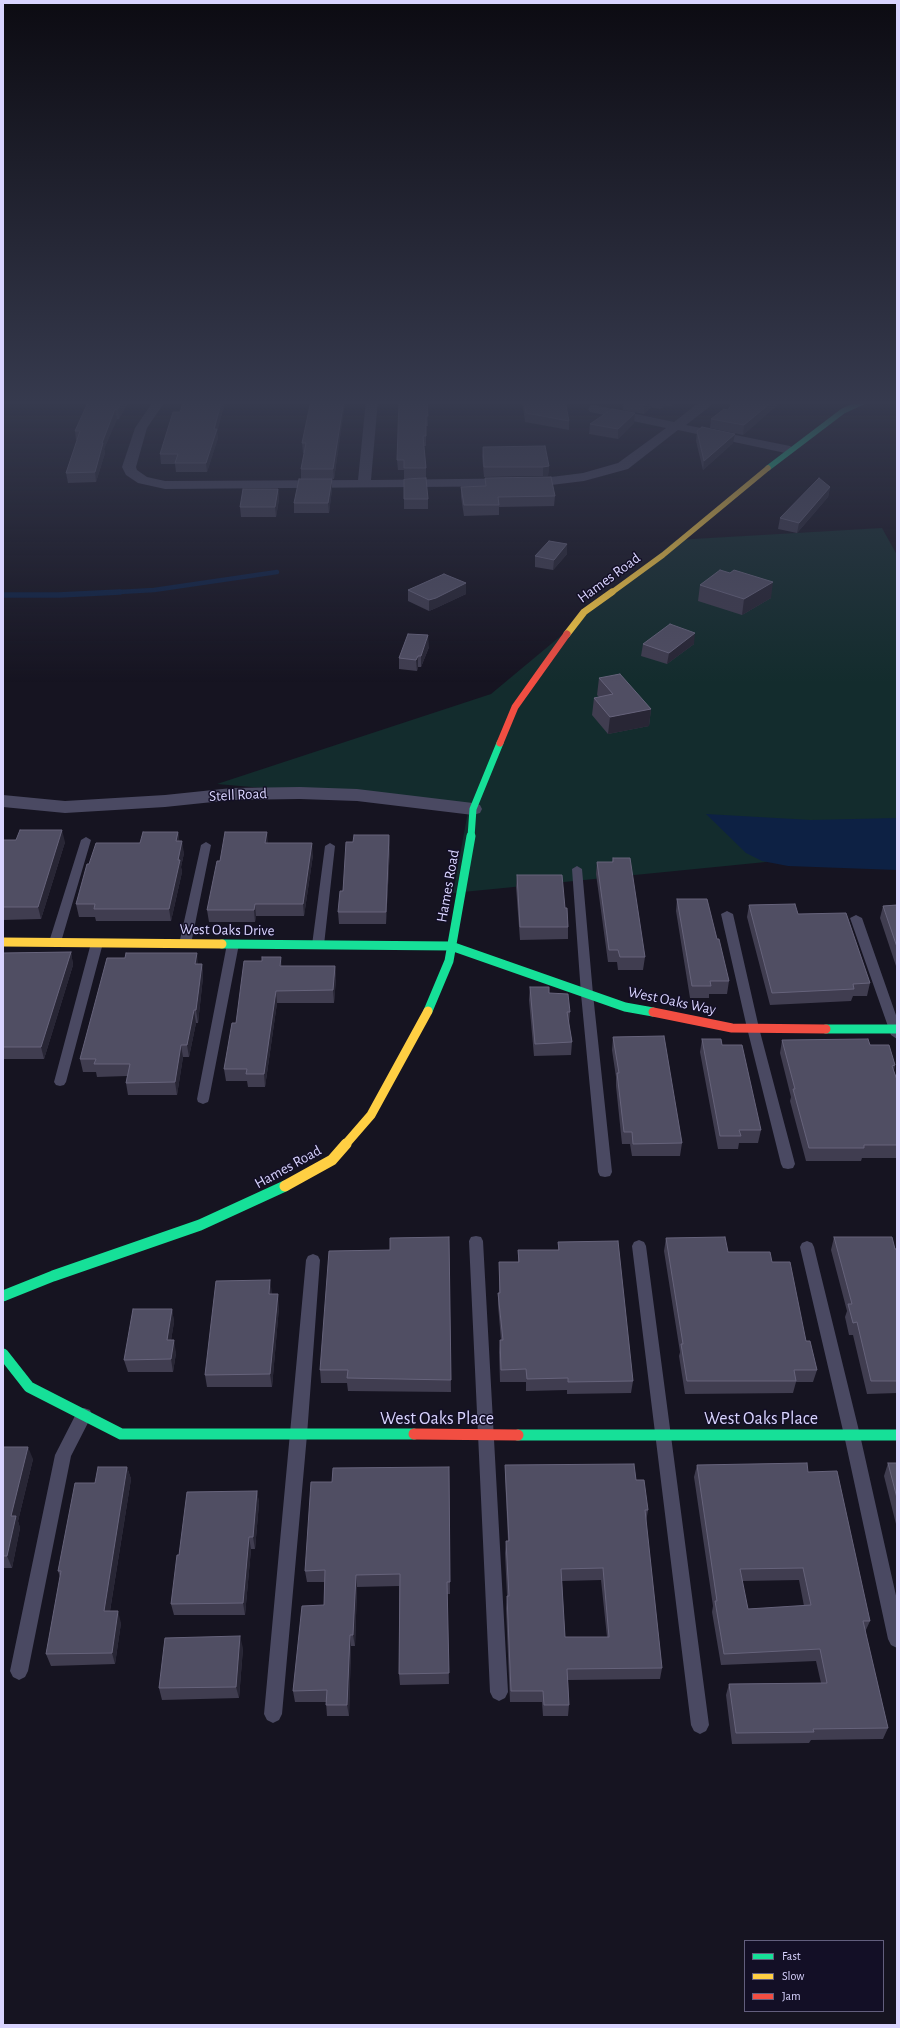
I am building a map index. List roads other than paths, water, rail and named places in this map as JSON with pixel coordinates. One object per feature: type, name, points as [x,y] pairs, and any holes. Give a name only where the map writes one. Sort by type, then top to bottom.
[{"type":"street","name":"Hames Road","points":[[3,1296],[53,1276],[200,1224],[264,1197],[332,1160],[371,1115],[432,1002],[449,961],[472,832],[473,809],[515,708],[584,612],[663,556],[737,495]]},
{"type":"street","name":"Stell Road","points":[[3,801],[65,806],[165,801],[232,794],[300,793],[357,795],[473,809]]},
{"type":"street","name":"West Oaks Drive","points":[[3,942],[452,946]]},
{"type":"street","name":"West Oaks Way","points":[[452,946],[625,1007],[732,1028],[896,1031]]},
{"type":"street","name":"West Oaks Place","points":[[3,1354],[29,1386],[121,1434],[897,1435]]},
{"type":"lane","points":[[55,942],[86,840]]},
{"type":"lane","points":[[185,944],[206,845]]},
{"type":"lane","points":[[318,945],[330,846]]},
{"type":"lane","points":[[577,869],[587,994],[605,1172]]},
{"type":"lane","points":[[727,914],[753,1028],[788,1164]]},
{"type":"lane","points":[[856,918],[896,1031]]},
{"type":"lane","points":[[60,1082],[97,943]]},
{"type":"lane","points":[[203,1099],[233,944]]},
{"type":"lane","points":[[476,1241],[499,1692]]},
{"type":"lane","points":[[639,1246],[700,1725]]},
{"type":"lane","points":[[807,1247],[852,1435],[897,1639]]},
{"type":"lane","points":[[273,1714],[299,1435],[313,1260]]},
{"type":"lane","points":[[19,1671],[63,1455],[84,1415]]},
{"type":"water","points":[[706,814],[811,820],[897,818],[897,870],[788,866],[762,861],[746,853]]},
{"type":"waterway","points":[[110,592],[154,590],[277,572]]},
{"type":"waterway","points":[[3,595],[59,595],[110,592]]},
{"type":"waterway","points":[[101,593],[110,592]]},
{"type":"waterway","points":[[110,592],[120,592]]}]
